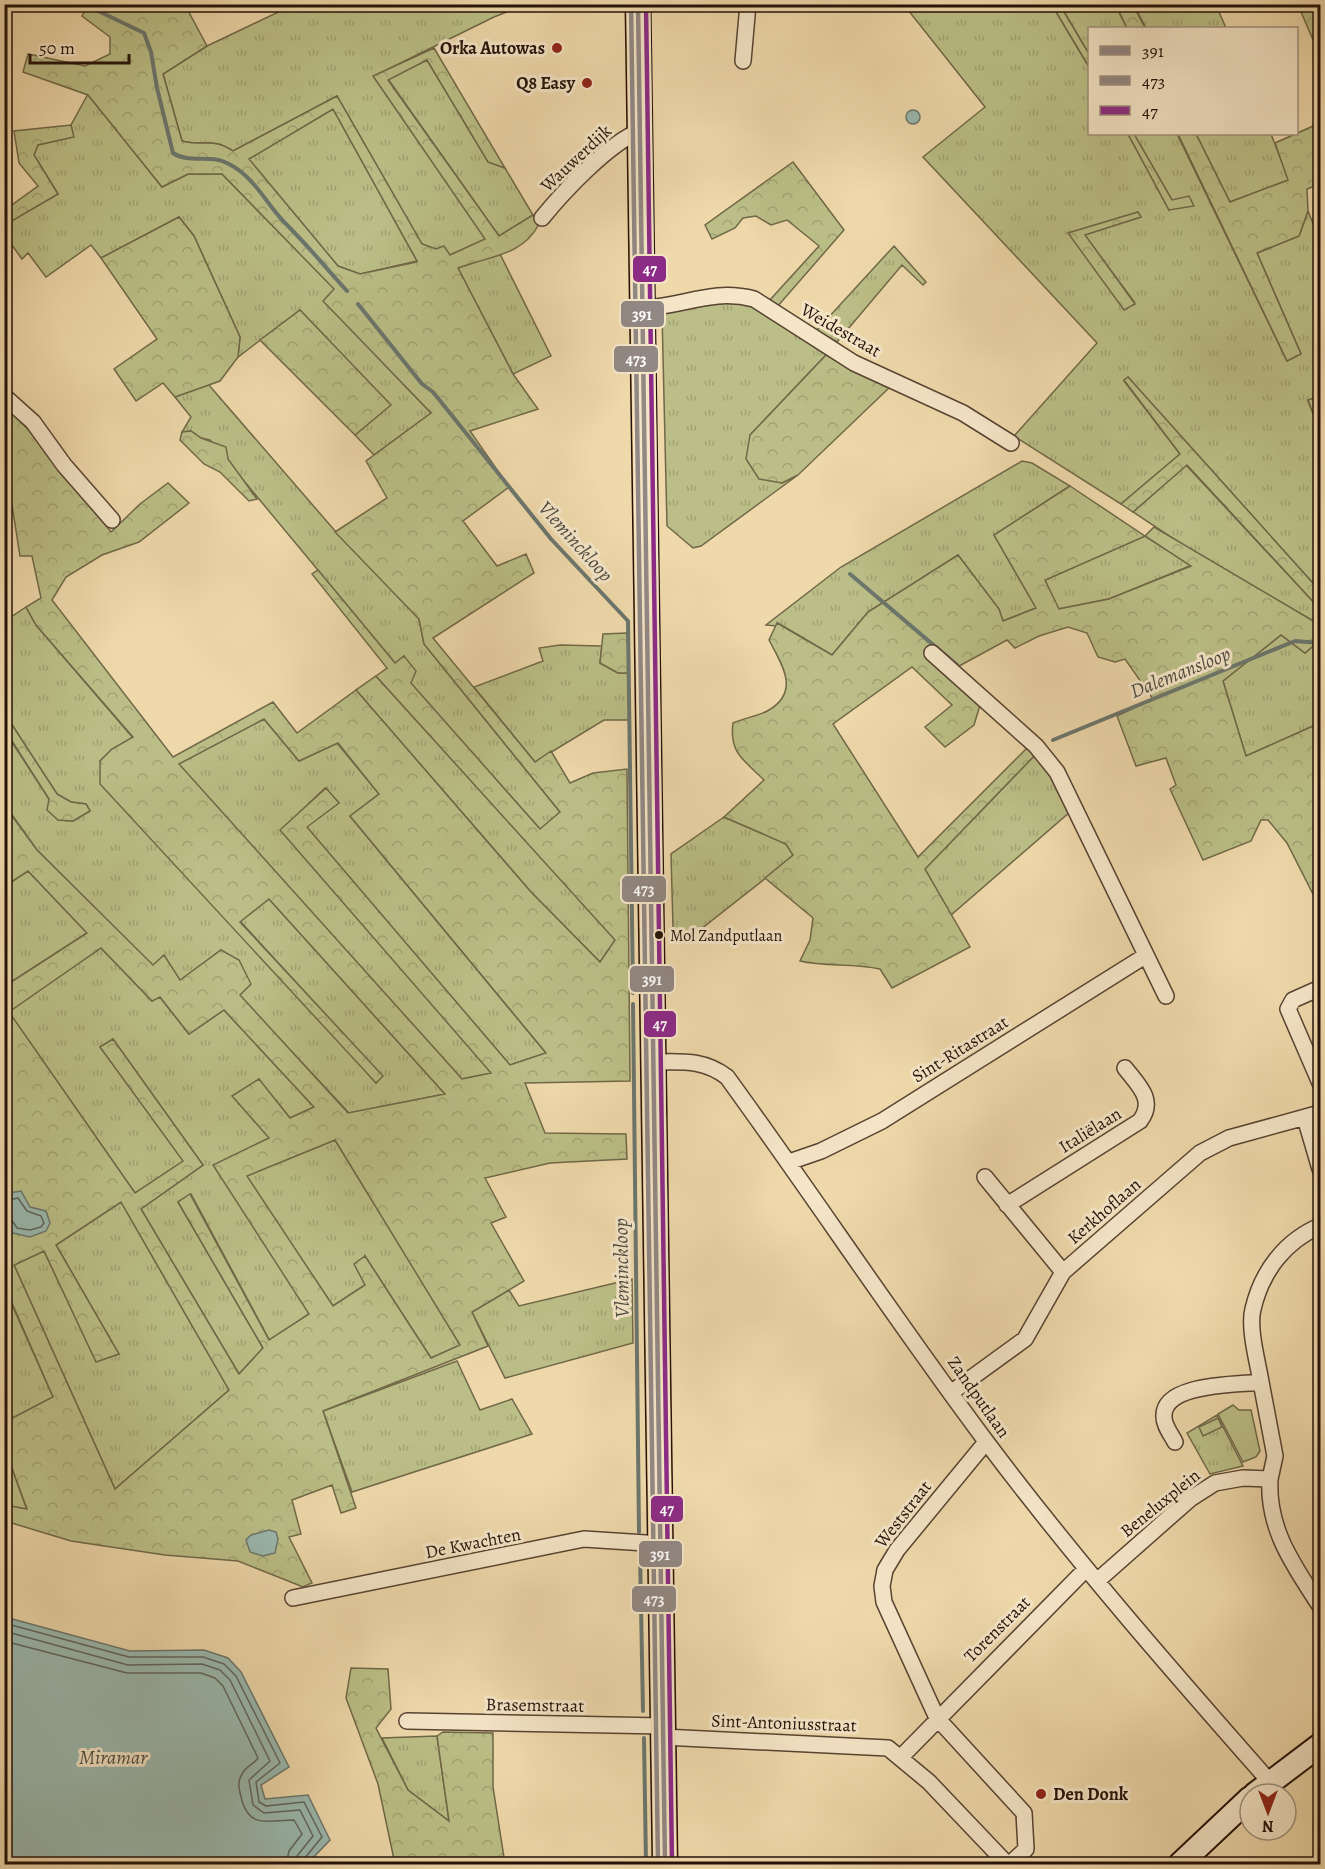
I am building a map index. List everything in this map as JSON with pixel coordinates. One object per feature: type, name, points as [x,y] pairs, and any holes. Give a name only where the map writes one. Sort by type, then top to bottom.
[{"type":"main road","points":[[638,4],[665,1864]]},
{"type":"street","points":[[743,61],[748,4]]},
{"type":"street","name":"Wauwerdijk","points":[[542,218],[558,198],[626,137],[640,132]]},
{"type":"street","name":"Weidestraat","points":[[643,308],[661,308],[716,294],[735,294],[754,299],[854,363],[963,413],[1011,442]]},
{"type":"street","points":[[4,396],[33,422],[64,465],[112,520]]},
{"type":"street","points":[[932,653],[1036,746],[1057,772],[1166,996]]},
{"type":"street","name":"Sint-Ritastraat","points":[[789,1162],[820,1151],[882,1121],[1145,956]]},
{"type":"street","points":[[1320,988],[1293,1000],[1288,1009],[1320,1083]]},
{"type":"street","name":"Zandputlaan","points":[[653,1062],[689,1062],[712,1066],[727,1077],[987,1442],[1258,1782]]},
{"type":"street","name":"Italiëlaan","points":[[1007,1205],[1140,1121],[1146,1113],[1145,1094],[1125,1068]]},
{"type":"street","name":"Kerkhoflaan","points":[[952,1392],[1024,1340],[1064,1272],[1210,1146],[1229,1138],[1320,1113]]},
{"type":"street","points":[[1305,1118],[1320,1169]]},
{"type":"street","points":[[985,1177],[1064,1272]]},
{"type":"street","points":[[1320,1226],[1291,1241],[1279,1253],[1253,1309],[1261,1382],[1275,1456],[1270,1479],[1270,1507],[1289,1559],[1320,1606]]},
{"type":"street","points":[[1175,1442],[1164,1416],[1165,1406],[1171,1398],[1198,1389],[1261,1382]]},
{"type":"street","name":"Weststraat","points":[[937,1718],[884,1602],[883,1578],[897,1550],[987,1442]]},
{"type":"street","name":"Beneluxplein","points":[[1097,1581],[1190,1499],[1215,1483],[1243,1478],[1270,1479]]},
{"type":"street","name":"De Kwachten","points":[[293,1598],[584,1539],[661,1544]]},
{"type":"street","name":"Torenstraat","points":[[937,1718],[1086,1569]]},
{"type":"street","points":[[901,1757],[937,1718]]},
{"type":"street","name":"Sint-Antoniusstraat","points":[[663,1732],[888,1748],[929,1782],[1009,1864],[1026,1849],[1024,1813],[937,1718]]},
{"type":"street","name":"Brasemstraat","points":[[407,1721],[663,1732]]},
{"type":"street","points":[[1271,1782],[1320,1745]]},
{"type":"street","points":[[1180,1864],[1238,1809]]},
{"type":"green space","points":[[917,4],[1052,5],[1088,65],[1088,135],[1129,135],[1169,210],[1172,200],[1135,135],[1177,135],[1287,361],[1301,354],[1257,253],[1299,236],[1308,211],[1320,241],[1320,399],[1319,397],[1308,401],[1320,431],[1320,591],[1128,377],[1124,381],[1180,454],[1121,504],[1014,436],[1097,343],[923,157],[985,107],[908,10]],"holes":[[[1141,217],[1084,234],[1135,303],[1069,233]]]},
{"type":"green space","points":[[88,5],[185,5],[207,46],[163,74],[182,141],[219,144],[233,151],[337,96],[422,244],[436,249],[444,246],[450,255],[485,239],[373,76],[434,48],[505,168],[488,162],[427,60],[388,80],[499,236],[533,215],[539,224],[532,235],[515,249],[458,268],[513,374],[538,409],[470,431],[509,487],[463,521],[497,566],[526,554],[534,573],[433,638],[535,762],[551,751],[570,783],[593,773],[627,769],[630,1081],[525,1083],[545,1133],[626,1134],[627,1159],[550,1163],[485,1178],[506,1217],[491,1223],[524,1281],[472,1312],[488,1346],[323,1411],[356,1508],[341,1513],[332,1485],[292,1500],[301,1534],[289,1537],[312,1583],[303,1587],[238,1561],[165,1555],[71,1541],[5,1521],[5,1505],[27,1509],[5,1449],[5,1422],[53,1397],[5,1287],[5,986],[87,933],[28,871],[5,886],[5,849],[7,848],[4,805],[37,850],[153,965],[164,955],[180,980],[221,950],[239,960],[251,984],[240,995],[348,1113],[445,1094],[269,899],[240,922],[383,1076],[376,1083],[100,784],[100,761],[112,749],[133,737],[36,625],[26,607],[41,598],[32,556],[20,556],[5,461],[5,404],[111,532],[140,504],[168,483],[189,503],[139,542],[102,555],[66,577],[52,600],[173,757],[273,702],[297,733],[356,690],[531,892],[600,962],[615,940],[376,676],[387,668],[312,574],[318,570],[395,663],[404,656],[416,671],[411,683],[540,829],[560,812],[424,644],[419,619],[335,532],[387,498],[366,461],[431,413],[323,301],[334,289],[222,174],[188,174],[162,187],[88,95],[23,72],[28,54],[85,66],[110,54],[110,37],[82,16]],"holes":[[[333,109],[417,262],[360,274],[338,266],[249,159]],[[264,719],[299,761],[338,743],[379,794],[350,816],[546,1053],[510,1065],[307,827],[339,803],[326,788],[280,830],[491,1073],[462,1079],[179,764]],[[101,948],[152,1001],[160,997],[189,1034],[224,1010],[314,1107],[290,1118],[259,1079],[232,1096],[269,1138],[213,1165],[309,1314],[269,1340],[190,1194],[178,1202],[263,1348],[239,1374],[141,1209],[203,1165],[113,1039],[100,1047],[183,1161],[135,1193],[9,1012]],[[335,1140],[460,1345],[431,1358],[365,1256],[354,1264],[365,1285],[333,1306],[247,1176]],[[121,1202],[229,1390],[115,1489],[14,1265],[44,1251],[96,1362],[119,1354],[56,1245]]]},
{"type":"green space","points":[[293,5],[525,5],[494,17],[374,76],[486,239],[450,255],[422,244],[337,96],[233,151],[219,144],[182,141],[163,74],[207,46]]},
{"type":"green space","points":[[1052,5],[1060,5],[1088,52],[1088,65]]},
{"type":"green space","points":[[1060,5],[1115,5],[1126,27],[1088,27],[1088,52]]},
{"type":"green space","points":[[1116,5],[1133,5],[1144,27],[1127,27]]},
{"type":"green space","points":[[1134,5],[1216,5],[1226,27],[1145,27]]},
{"type":"green space","points":[[1298,5],[1315,5],[1320,14],[1320,40],[1314,42]]},
{"type":"green space","points":[[427,60],[488,162],[505,168],[533,215],[499,236],[388,79]]},
{"type":"green space","points":[[88,94],[162,187],[188,174],[222,174],[335,289],[324,301],[431,413],[374,455],[355,435],[390,405],[300,310],[238,357],[240,337],[194,236],[179,217],[101,258],[91,245],[46,277],[28,253],[22,259],[6,237],[4,225],[58,194],[34,155],[37,145],[73,137],[71,125]]},
{"type":"green space","points":[[333,109],[417,261],[360,274],[338,266],[248,159]]},
{"type":"green space","points":[[1320,123],[1320,184],[1307,189],[1308,211],[1299,236],[1257,253],[1301,354],[1287,361],[1178,135],[1196,135],[1230,202],[1288,180],[1275,143],[1298,135],[1298,133]]},
{"type":"green space","points":[[71,125],[74,137],[38,145],[34,155],[58,194],[5,225],[5,210],[38,186],[19,163],[14,131]]},
{"type":"green space","points":[[1129,135],[1135,135],[1172,200],[1189,196],[1194,206],[1169,210]]},
{"type":"green space","points":[[1196,135],[1271,135],[1289,180],[1230,202]]},
{"type":"green space","points":[[793,162],[844,230],[777,307],[769,301],[819,246],[787,220],[771,225],[756,216],[743,218],[735,228],[712,239],[705,225]]},
{"type":"green space","points":[[1138,212],[1141,217],[1085,235],[1135,304],[1124,310],[1068,233]]},
{"type":"green space","points":[[179,217],[194,236],[240,337],[238,357],[220,381],[175,397],[163,383],[136,401],[114,369],[157,339],[101,258]]},
{"type":"green space","points":[[894,246],[926,282],[923,285],[902,265],[837,342],[816,331]]},
{"type":"green space","points":[[500,254],[551,356],[513,374],[458,268]]},
{"type":"green space","points":[[718,298],[754,306],[826,355],[750,435],[782,483],[798,475],[701,546],[693,548],[667,526],[662,313]]},
{"type":"green space","points":[[300,310],[391,405],[355,435],[260,340]]},
{"type":"green space","points":[[826,355],[889,388],[798,475],[782,483],[759,479],[746,459],[750,435]]},
{"type":"green space","points":[[1128,377],[1320,591],[1320,609],[1187,465],[1133,512],[1121,504],[1180,454],[1124,380]]},
{"type":"green space","points":[[208,384],[336,532],[419,619],[424,644],[560,812],[541,830],[410,683],[404,656],[395,663],[210,440],[201,438],[191,431],[182,432],[191,417],[175,397]]},
{"type":"green space","points":[[1320,396],[1320,431],[1308,400]]},
{"type":"green space","points":[[191,431],[201,438],[226,447],[228,459],[257,499],[249,501],[220,472],[204,464],[180,440],[182,432]]},
{"type":"green space","points":[[1022,461],[1032,463],[1070,486],[994,535],[1036,608],[1003,621],[999,609],[958,555],[868,612],[832,655],[778,623],[776,626],[766,625],[841,567]]},
{"type":"green space","points":[[1186,465],[1320,609],[1320,625],[1201,557],[1133,512]]},
{"type":"green space","points":[[1070,486],[1145,536],[1154,527],[1320,625],[1320,640],[1305,653],[1281,635],[1223,681],[1246,756],[1320,723],[1320,908],[1287,843],[1268,820],[1261,820],[1251,841],[1203,860],[1170,789],[1176,785],[1166,758],[1136,766],[1117,716],[1153,699],[1125,659],[1115,662],[1098,657],[1087,633],[1068,627],[1039,636],[1015,648],[1007,640],[950,671],[981,702],[974,725],[945,747],[925,727],[952,705],[912,667],[833,724],[918,857],[1029,746],[1037,753],[925,869],[970,947],[892,988],[880,969],[800,961],[810,940],[813,918],[765,878],[793,855],[786,844],[724,817],[764,780],[739,755],[732,733],[733,723],[769,710],[779,702],[784,694],[786,676],[769,640],[777,623],[832,655],[868,612],[958,555],[999,609],[1003,621],[1036,608],[994,535]],"holes":[[[1145,536],[1191,566],[1109,599],[1059,609],[1045,580]]]},
{"type":"green space","points":[[1145,536],[1192,565],[1109,599],[1058,609],[1045,580]]},
{"type":"green space","points":[[26,607],[36,625],[133,738],[112,749],[100,761],[376,1083],[382,1076],[240,921],[269,899],[445,1094],[349,1113],[239,995],[221,950],[180,981],[164,956],[153,966],[37,850],[5,805],[4,730],[49,799],[58,820],[73,821],[90,811],[86,804],[71,802],[57,794],[5,714],[5,667],[12,664],[5,656],[5,621]]},
{"type":"green space","points":[[627,633],[629,673],[618,673],[600,663],[603,634]]},
{"type":"green space","points":[[1281,635],[1305,653],[1320,640],[1320,723],[1246,756],[1223,681]]},
{"type":"green space","points":[[560,645],[602,646],[600,663],[618,673],[629,673],[630,720],[604,720],[535,762],[474,687],[543,661],[539,648]]},
{"type":"green space","points":[[376,676],[616,940],[600,962],[531,892],[356,690]]},
{"type":"green space","points":[[5,714],[57,794],[71,802],[86,804],[90,811],[73,821],[58,820],[47,810],[49,799],[5,730]]},
{"type":"green space","points":[[264,719],[299,761],[337,743],[379,794],[350,816],[546,1053],[510,1065],[306,827],[339,803],[325,788],[281,830],[492,1073],[462,1079],[178,764]]},
{"type":"green space","points":[[1037,753],[1071,811],[951,915],[925,869]]},
{"type":"green space","points":[[724,817],[786,844],[794,856],[687,940],[673,927],[671,854]]},
{"type":"green space","points":[[28,871],[87,933],[5,986],[5,886]]},
{"type":"green space","points":[[101,948],[152,1001],[159,996],[189,1034],[224,1010],[314,1107],[290,1118],[259,1080],[269,1138],[214,1165],[310,1313],[270,1341],[191,1194],[178,1202],[263,1348],[239,1374],[141,1209],[203,1165],[113,1039],[100,1047],[184,1161],[135,1193],[8,1011]]},
{"type":"green space","points":[[335,1140],[461,1345],[431,1358],[365,1256],[365,1285],[333,1306],[246,1176]]},
{"type":"green space","points":[[121,1202],[229,1390],[115,1489],[14,1265],[44,1251],[96,1361],[119,1354],[56,1245]]},
{"type":"green space","points":[[632,1279],[633,1343],[505,1378],[472,1312],[509,1290],[519,1306]]},
{"type":"green space","points":[[4,1287],[53,1397],[5,1422],[4,1422]]},
{"type":"green space","points":[[457,1361],[480,1410],[512,1399],[532,1434],[352,1492],[323,1411]]},
{"type":"green space","points":[[1233,1405],[1239,1410],[1251,1410],[1260,1451],[1256,1457],[1243,1462],[1218,1414]]},
{"type":"green space","points":[[1217,1415],[1243,1466],[1210,1474],[1187,1433]]},
{"type":"green space","points":[[1218,1418],[1222,1427],[1203,1436],[1199,1427]]},
{"type":"green space","points":[[5,1449],[27,1510],[5,1505]]},
{"type":"green space","points":[[351,1668],[388,1669],[391,1709],[376,1728],[408,1790],[449,1821],[437,1736],[443,1732],[493,1733],[493,1787],[505,1864],[395,1864],[378,1784],[346,1698]]},
{"type":"green space","points":[[437,1736],[449,1821],[408,1790],[382,1738]]},
{"type":"water","points":[[913,110],[918,112],[920,117],[918,122],[913,124],[908,122],[906,117],[908,112]]},
{"type":"water","points":[[21,1191],[30,1207],[46,1211],[50,1223],[46,1231],[30,1237],[13,1233],[4,1208],[9,1193]]},
{"type":"water","points":[[269,1530],[276,1532],[278,1539],[275,1553],[263,1556],[250,1552],[246,1540],[251,1535]]},
{"type":"water","name":"Miramar","points":[[5,1617],[130,1651],[204,1650],[228,1658],[241,1672],[289,1767],[261,1785],[265,1799],[308,1795],[330,1840],[307,1864],[5,1864]]},
{"type":"waterway","name":"Vleminckloop","points":[[88,6],[144,33],[151,52],[173,153],[186,158],[220,160],[246,176],[280,218],[347,291]]},
{"type":"waterway","name":"Vleminckloop","points":[[358,304],[422,384],[433,392],[551,539],[628,621],[633,993]]},
{"type":"waterway","name":"Dalemansloop","points":[[850,574],[957,665]]},
{"type":"waterway","name":"Dalemansloop","points":[[1053,740],[1295,641],[1320,643]]},
{"type":"waterway","name":"Vleminckloop","points":[[633,1004],[639,1532]]},
{"type":"waterway","name":"Vleminckloop","points":[[640,1553],[643,1711]]},
{"type":"waterway","name":"Vleminckloop","points":[[644,1738],[646,1864]]},
{"type":"transit line","name":"473","points":[[631,4],[658,1864]]},
{"type":"transit line","name":"391","points":[[638,4],[665,1864]]},
{"type":"transit line","name":"47","points":[[646,4],[672,1864]]},
{"type":"place","name":"Orka Autowas","points":[[557,48]]},
{"type":"place","name":"Q8 Easy","points":[[587,83]]},
{"type":"place","name":"Mol Zandputlaan","points":[[659,935]]},
{"type":"place","name":"Den Donk","points":[[1041,1794]]}]
